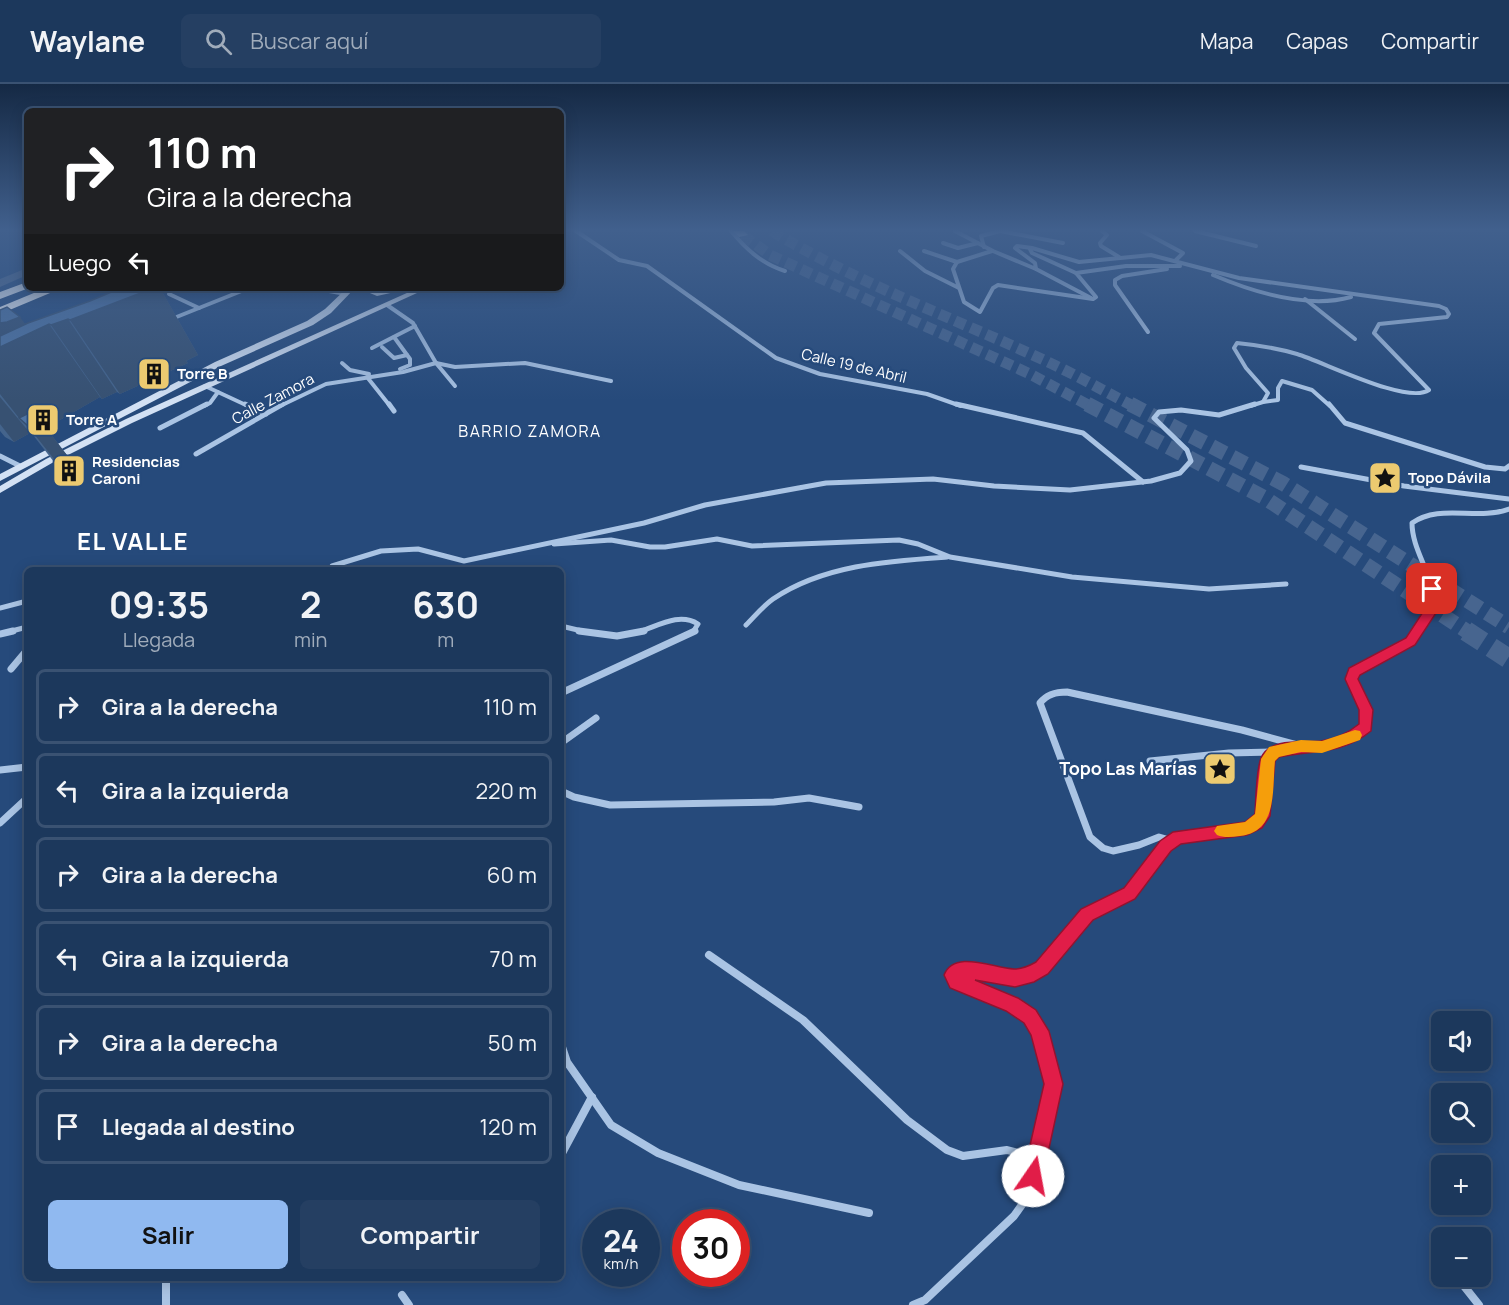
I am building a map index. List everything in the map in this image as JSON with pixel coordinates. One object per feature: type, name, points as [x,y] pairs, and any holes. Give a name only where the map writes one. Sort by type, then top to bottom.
[{"type":"highway","points":[[0,304],[28,291]]},
{"type":"highway","points":[[0,311],[49,291]]},
{"type":"main road","points":[[0,478],[218,364],[310,323],[328,311],[349,291],[377,294],[393,291]]},
{"type":"main road","points":[[370,291],[377,294]]},
{"type":"main road","points":[[0,490],[89,440],[417,291]]},
{"type":"street","name":"Calle 19 de Abril","points":[[678,288],[776,358],[820,374],[927,394],[967,408],[1064,427],[1083,433],[1143,482]]},
{"type":"street","points":[[959,288],[964,302],[980,312],[988,294],[995,288]]},
{"type":"street","points":[[1018,288],[1093,299]]},
{"type":"street","points":[[1072,288],[1093,299]]},
{"type":"street","points":[[1088,288],[1096,297],[1093,299]]},
{"type":"street","points":[[1117,288],[1149,332]]},
{"type":"street","points":[[1252,288],[1305,299],[1339,301],[1352,296]]},
{"type":"street","points":[[1263,402],[1268,393],[1246,368],[1234,348],[1237,343],[1261,345],[1297,354],[1398,392],[1415,395],[1425,394],[1429,390],[1374,333],[1379,324],[1447,317],[1449,314],[1446,309],[1303,288]]},
{"type":"street","points":[[167,321],[242,291]]},
{"type":"street","points":[[328,291],[349,291]]},
{"type":"street","points":[[169,294],[199,308]]},
{"type":"street","points":[[1305,299],[1355,339]]},
{"type":"street","points":[[387,305],[415,327],[436,363],[455,386]]},
{"type":"street","points":[[372,348],[415,327]]},
{"type":"street","points":[[342,363],[358,373],[374,374],[407,367],[411,362],[394,337]]},
{"type":"street","points":[[382,347],[394,358],[407,355]]},
{"type":"street","points":[[436,363],[455,367],[525,363],[611,381]]},
{"type":"street","name":"Calle Zamora","points":[[196,453],[301,394],[326,384],[403,372],[436,363]]},
{"type":"street","points":[[367,377],[394,411]]},
{"type":"street","points":[[332,567],[381,551],[418,549],[464,561],[644,523],[705,505],[826,483],[933,479],[994,486],[1071,490],[1143,482],[1180,472],[1191,462],[1187,450],[1154,418],[1159,412],[1182,410],[1219,415],[1278,400],[1278,388],[1282,381],[1288,381],[1326,399],[1332,412],[1345,423],[1485,467],[1505,469],[1509,466]]},
{"type":"street","points":[[205,386],[266,414]]},
{"type":"street","points":[[159,428],[210,403],[218,392]]},
{"type":"street","points":[[0,456],[20,466]]},
{"type":"street","points":[[1301,467],[1404,486],[1509,499]]},
{"type":"street","points":[[1173,841],[1158,837],[1139,845],[1113,851],[1103,848],[1090,837],[1040,703],[1044,697],[1052,693],[1067,692],[1242,730],[1301,746],[1322,747],[1353,737],[1366,727],[1366,710],[1351,679],[1354,672],[1411,642],[1430,613],[1432,589],[1412,539],[1412,523],[1422,516],[1433,514],[1485,514],[1509,509]]},
{"type":"street","points":[[524,547],[611,540],[657,547],[717,539],[752,546],[876,539],[918,544],[950,557],[1072,577],[1209,589],[1286,584]]},
{"type":"street","points":[[746,625],[774,599],[812,579],[872,564],[950,557]]},
{"type":"street","points":[[0,608],[24,602]]},
{"type":"street","points":[[564,627],[602,636],[619,637],[681,618],[694,620],[698,624],[695,631],[564,692]]},
{"type":"street","points":[[0,634],[24,628]]},
{"type":"street","points":[[11,669],[24,654]]},
{"type":"street","points":[[564,741],[596,718]]},
{"type":"street","points":[[1150,761],[1229,753],[1274,752],[1301,746]]},
{"type":"street","points":[[913,1305],[925,1300],[1014,1216],[1029,1195],[1054,1084],[1040,1031],[1030,1016],[1012,1005],[956,981],[952,975],[959,970],[1015,978],[1028,975],[1042,968],[1087,915],[1129,894],[1166,846],[1178,837],[1247,828],[1256,824],[1262,816],[1268,759],[1274,752]]},
{"type":"street","points":[[0,770],[24,767]]},
{"type":"street","points":[[564,792],[574,797],[610,805],[774,802],[809,798],[859,807]]},
{"type":"street","points":[[0,823],[24,801]]},
{"type":"street","points":[[709,956],[803,1020],[907,1119],[947,1150],[963,1156],[1007,1150],[1036,1158]]},
{"type":"street","points":[[564,1053],[567,1062],[611,1125],[658,1153],[739,1185],[869,1213]]},
{"type":"street","points":[[564,1149],[592,1097]]},
{"type":"street","points":[[166,1281],[166,1305]]},
{"type":"street","points":[[1465,1287],[1479,1305]]},
{"type":"street","points":[[402,1295],[409,1305]]},
{"type":"building","points":[[114,291],[146,291],[70,320],[49,324],[0,347],[0,336],[28,323]]},
{"type":"building","points":[[7,307],[20,317],[0,323],[0,310]]},
{"type":"building","points":[[29,413],[39,419],[27,425],[19,418]]},
{"type":"tunnel","points":[[842,288],[1030,374],[1090,406]]},
{"type":"tunnel","points":[[882,288],[1048,362],[1133,406]]},
{"type":"tunnel","points":[[1087,404],[1265,498],[1468,632]]},
{"type":"tunnel","points":[[1130,404],[1284,484],[1509,627]]},
{"type":"tunnel","points":[[1466,631],[1509,659]]},
{"type":"slow traffic","points":[[1222,831],[1247,828],[1256,824],[1262,816],[1268,759],[1274,752],[1301,746],[1322,747],[1355,735]]},
{"type":"place","name":"Torre B","points":[[154,374]]},
{"type":"place","name":"Torre A","points":[[43,420]]},
{"type":"place","name":"Residencias Caroni","points":[[69,471]]},
{"type":"place","name":"Topo Dávila","points":[[1385,478]]},
{"type":"place","name":"Topo Las Marías","points":[[1220,769]]},
{"type":"district","name":"BARRIO ZAMORA","points":[[530,431]]},
{"type":"district","name":"EL VALLE","points":[[133,542]]},
{"type":"route","points":[[1033,1176],[1054,1084],[1040,1031],[1030,1016],[1012,1005],[956,981],[952,975],[959,970],[1015,978],[1028,975],[1042,968],[1087,915],[1129,894],[1166,846],[1178,837],[1247,828],[1256,824],[1262,816],[1268,759],[1274,752],[1301,746],[1322,747],[1353,737],[1366,727],[1366,710],[1351,679],[1354,672],[1411,642],[1430,613],[1432,589]]}]
